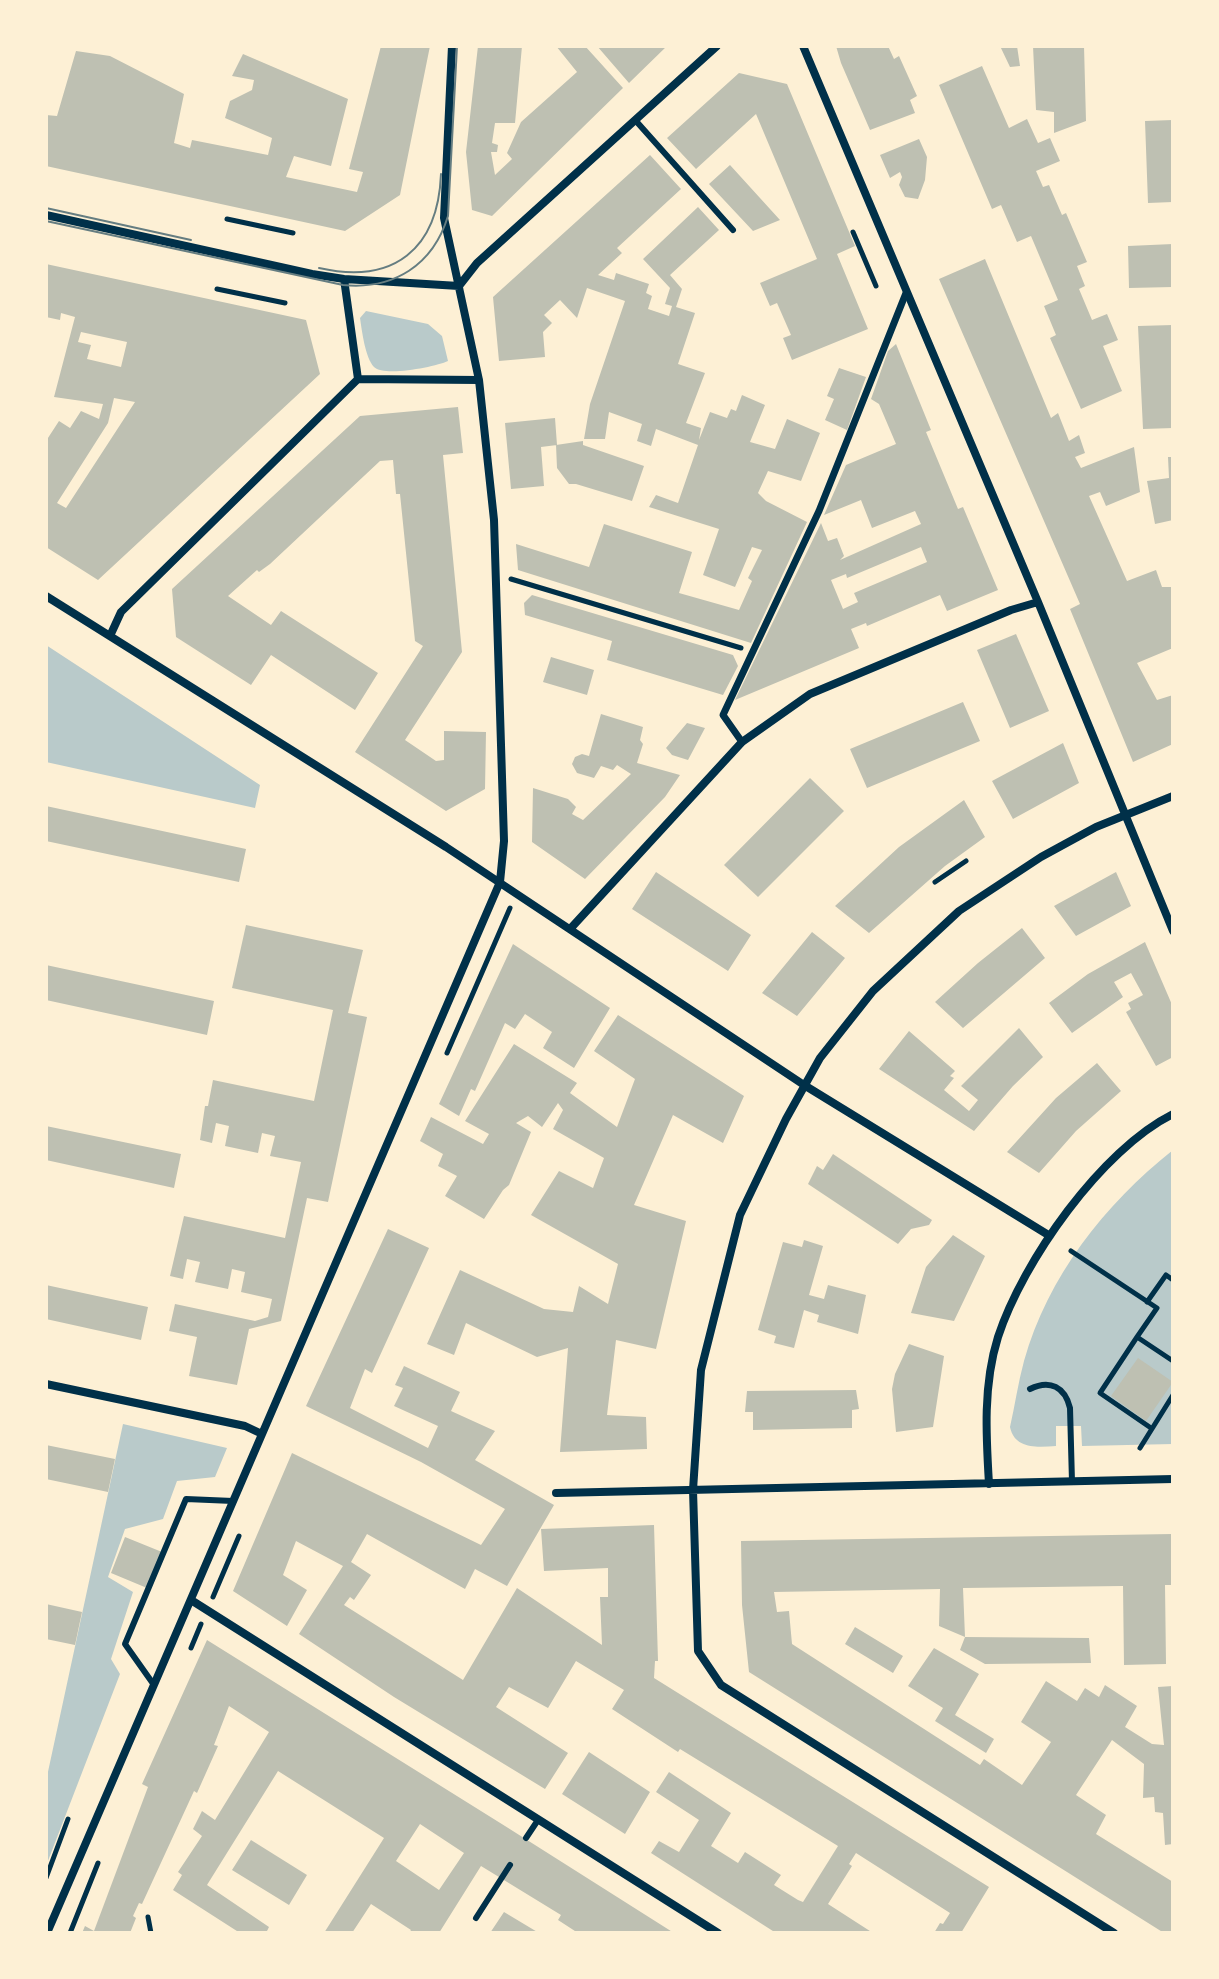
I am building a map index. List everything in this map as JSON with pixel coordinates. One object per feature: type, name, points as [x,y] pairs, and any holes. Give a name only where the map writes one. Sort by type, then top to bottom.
[{"type":"street","points":[[47,1933],[500,882],[504,841],[497,575],[479,380],[444,218],[452,46]]},
{"type":"street","points":[[459,286],[477,263],[717,46]]},
{"type":"street","points":[[803,46],[1173,931]]},
{"type":"street","points":[[46,215],[344,279],[459,286]]},
{"type":"street","points":[[344,279],[358,379]]},
{"type":"street","points":[[742,742],[723,715],[819,511],[906,293]]},
{"type":"street","points":[[110,636],[121,612],[358,379],[479,380]]},
{"type":"street","points":[[46,596],[500,882],[804,1085],[1050,1236]]},
{"type":"street","points":[[571,928],[742,742],[810,694],[1011,610],[1038,602]]},
{"type":"street","points":[[1114,1933],[721,1685],[698,1651],[693,1490],[701,1370],[740,1215],[820,1058],[873,991],[959,911],[1041,857],[1125,813],[1173,796]]},
{"type":"street","points":[[989,1484],[985,1410],[998,1338],[1026,1275],[1050,1236],[1111,1160],[1173,1114]]},
{"type":"street","points":[[46,1384],[245,1426],[262,1434]]},
{"type":"street","points":[[556,1493],[1173,1479]]},
{"type":"street","points":[[191,1600],[718,1933]]},
{"type":"lane","points":[[636,121],[733,230]]},
{"type":"lane","points":[[1030,1389],[1040,1384],[1050,1384],[1060,1388],[1067,1397],[1072,1482]]},
{"type":"lane","points":[[154,1685],[125,1644],[186,1499],[233,1501]]},
{"type":"lane","points":[[526,1838],[538,1820]]},
{"type":"lane","points":[[476,1918],[510,1865]]},
{"type":"path","points":[[227,219],[293,233]]},
{"type":"path","points":[[853,232],[876,286]]},
{"type":"path","points":[[217,289],[285,303]]},
{"type":"path","points":[[511,579],[753,652]]},
{"type":"path","points":[[935,882],[966,861]]},
{"type":"path","points":[[1071,1251],[1157,1308],[1100,1393],[1151,1428]]},
{"type":"path","points":[[1147,1302],[1166,1275],[1173,1280]]},
{"type":"path","points":[[1137,1337],[1173,1361]]},
{"type":"path","points":[[1140,1448],[1173,1395]]},
{"type":"path","points":[[46,1878],[68,1819]]},
{"type":"path","points":[[148,1917],[151,1933]]},
{"type":"shaded area","points":[[366,311],[428,324],[442,336],[448,361],[398,371],[374,367],[366,351],[360,318]]},
{"type":"shaded area","points":[[46,645],[260,785],[255,808],[46,762]]},
{"type":"shaded area","points":[[1173,1150],[1173,1444],[1082,1446],[1081,1426],[1056,1426],[1056,1446],[1028,1446],[1022,1443],[1010,1427],[1024,1361],[1048,1300],[1063,1271],[1102,1219],[1124,1194]]},
{"type":"shaded area","points":[[123,1424],[227,1448],[215,1477],[177,1481],[163,1519],[125,1529],[108,1577],[133,1592],[111,1659],[120,1674],[46,1866],[46,1781]]},
{"type":"building","points":[[381,46],[430,46],[400,195],[345,231],[46,166],[46,115],[57,116],[76,51],[110,56],[184,94],[174,143],[190,148],[192,140],[268,155],[272,138],[225,118],[230,101],[252,90],[254,80],[232,76],[243,54],[348,99],[331,166],[294,156],[286,177],[357,192],[363,172],[349,169]]},
{"type":"building","points":[[478,46],[522,46],[515,123],[495,123],[492,143],[498,145],[497,152],[491,152],[495,175],[512,159],[507,153],[521,122],[577,72],[556,46],[585,46],[623,88],[492,216],[472,210],[466,152]]},
{"type":"building","points":[[597,46],[667,46],[629,83]]},
{"type":"building","points":[[836,46],[888,46],[894,59],[899,56],[917,96],[910,100],[915,113],[870,130]]},
{"type":"building","points":[[1000,46],[1017,46],[1020,66],[1010,67]]},
{"type":"building","points":[[1033,46],[1084,46],[1086,121],[1054,133],[1054,112],[1036,110]]},
{"type":"building","points":[[982,66],[1009,128],[1027,119],[1038,143],[1050,138],[1060,161],[1036,171],[1043,187],[1049,185],[1062,215],[1066,213],[1087,262],[1077,266],[1085,286],[1079,289],[1092,320],[1107,314],[1118,340],[1103,346],[1122,391],[1081,409],[1050,338],[1056,335],[1044,306],[1058,300],[1031,236],[1017,242],[1001,205],[992,209],[939,85]]},
{"type":"building","points":[[739,73],[787,84],[855,246],[837,254],[868,329],[792,360],[783,338],[791,335],[777,303],[770,306],[760,283],[817,259],[756,114],[696,169],[667,138]]},
{"type":"building","points":[[1173,120],[1173,202],[1148,203],[1145,121]]},
{"type":"building","points":[[919,139],[927,157],[925,180],[918,199],[905,197],[899,185],[900,172],[890,178],[880,155]]},
{"type":"building","points":[[650,155],[681,189],[617,248],[622,253],[598,275],[614,280],[616,273],[649,284],[646,293],[652,296],[648,309],[669,316],[672,306],[665,304],[670,288],[643,259],[698,207],[719,230],[670,275],[682,289],[676,307],[695,313],[678,364],[705,373],[686,423],[701,428],[699,440],[710,412],[727,418],[731,409],[736,411],[742,395],[765,405],[750,442],[775,449],[787,419],[820,433],[801,481],[768,471],[758,493],[766,501],[807,522],[751,643],[518,570],[516,544],[589,567],[604,524],[692,552],[679,593],[739,610],[752,581],[748,578],[762,550],[752,547],[735,587],[703,575],[719,529],[649,507],[656,495],[678,503],[698,445],[656,429],[651,446],[637,441],[642,424],[609,412],[605,439],[584,439],[590,404],[625,301],[587,288],[577,318],[560,300],[544,315],[552,323],[543,332],[545,357],[499,361],[493,297]]},
{"type":"building","points":[[730,165],[780,220],[753,231],[709,184]]},
{"type":"building","points":[[1173,244],[1173,287],[1129,288],[1128,246]]},
{"type":"building","points":[[985,259],[1051,418],[1058,413],[1069,441],[1079,435],[1085,453],[1075,457],[1081,468],[1134,447],[1140,492],[1106,506],[1100,492],[1089,496],[1127,581],[1156,570],[1162,587],[1173,587],[1173,648],[1137,663],[1157,700],[1173,695],[1173,744],[1133,762],[1070,609],[1080,604],[939,279]]},
{"type":"building","points":[[46,264],[306,320],[320,374],[98,580],[46,547],[46,441],[59,421],[70,428],[81,411],[99,419],[103,404],[54,397],[75,317],[61,313],[60,320],[46,317]],"holes":[[[81,332],[127,342],[121,367],[87,359],[91,345],[78,342]],[[114,398],[135,402],[66,508],[57,503],[108,423]]]},
{"type":"building","points":[[1173,325],[1173,428],[1143,429],[1138,326]]},
{"type":"building","points":[[896,344],[931,430],[926,432],[958,509],[963,507],[998,590],[947,611],[940,595],[867,626],[866,623],[851,629],[859,648],[735,700],[821,523],[828,541],[837,538],[844,556],[840,560],[921,524],[915,511],[872,528],[861,500],[824,515],[846,465],[896,444],[879,404],[871,399],[888,351]],"holes":[[[921,547],[927,562],[854,593],[858,602],[843,609],[831,580],[846,574],[847,578]]]},
{"type":"building","points":[[839,368],[866,377],[847,430],[825,420],[834,399],[827,396]]},
{"type":"building","points":[[458,407],[463,453],[443,455],[462,652],[405,740],[436,761],[444,760],[444,731],[486,732],[485,789],[446,811],[355,752],[423,646],[415,641],[400,494],[396,494],[393,460],[380,461],[270,564],[259,572],[257,570],[228,596],[271,625],[281,611],[378,673],[355,710],[271,655],[251,685],[176,637],[172,589],[360,416]]},
{"type":"building","points":[[555,418],[557,445],[541,447],[544,486],[511,489],[505,423]]},
{"type":"building","points":[[583,441],[583,445],[644,466],[632,501],[569,484],[557,468],[556,445]]},
{"type":"building","points":[[1168,457],[1173,457],[1173,520],[1155,524],[1147,481],[1169,478]]},
{"type":"building","points":[[532,595],[733,655],[738,666],[723,695],[607,660],[612,641],[525,615],[524,603]]},
{"type":"building","points":[[1016,634],[1049,711],[1010,728],[977,650]]},
{"type":"building","points":[[551,657],[594,670],[587,695],[543,682]]},
{"type":"building","points":[[963,702],[980,741],[867,788],[850,749]]},
{"type":"building","points":[[601,714],[643,727],[640,740],[643,744],[637,763],[680,775],[665,797],[585,879],[532,842],[533,788],[568,799],[576,807],[572,814],[583,820],[631,774],[617,765],[613,770],[601,766],[594,778],[577,773],[572,764],[575,757],[582,754],[589,756]]},
{"type":"building","points":[[687,723],[705,728],[688,760],[672,755],[666,748]]},
{"type":"building","points":[[1063,743],[1079,783],[1013,819],[992,781]]},
{"type":"building","points":[[810,778],[844,811],[758,897],[724,865]]},
{"type":"building","points":[[964,800],[985,837],[945,866],[869,933],[835,906],[899,847]]},
{"type":"building","points":[[46,806],[246,849],[239,882],[46,841]]},
{"type":"building","points":[[656,872],[751,935],[728,971],[632,909]]},
{"type":"building","points":[[1116,872],[1131,906],[1076,936],[1054,906]]},
{"type":"building","points":[[246,925],[363,950],[348,1013],[367,1017],[328,1202],[307,1198],[281,1321],[249,1329],[237,1385],[189,1376],[197,1337],[169,1331],[175,1304],[255,1321],[268,1317],[272,1299],[241,1292],[245,1272],[232,1269],[228,1289],[195,1282],[200,1262],[187,1259],[183,1279],[170,1276],[184,1216],[285,1238],[301,1162],[270,1156],[275,1136],[262,1133],[258,1153],[225,1146],[229,1126],[216,1123],[212,1143],[200,1140],[205,1106],[208,1106],[213,1080],[314,1101],[333,1010],[232,988]]},
{"type":"building","points":[[1022,928],[1045,958],[963,1028],[935,1002]]},
{"type":"building","points":[[812,932],[845,958],[797,1016],[762,993]]},
{"type":"building","points":[[1145,942],[1173,1007],[1173,1057],[1156,1066],[1126,1012],[1131,1009],[1128,1003],[1143,995],[1131,973],[1114,982],[1123,997],[1072,1033],[1049,1003],[1088,974]]},
{"type":"building","points":[[513,944],[610,1008],[574,1068],[543,1048],[552,1032],[525,1014],[515,1029],[505,1023],[475,1091],[471,1089],[459,1116],[439,1104]]},
{"type":"building","points":[[46,965],[214,1001],[207,1035],[46,1000]]},
{"type":"building","points":[[618,1015],[744,1096],[723,1143],[673,1115],[634,1205],[686,1221],[656,1349],[616,1340],[607,1415],[646,1417],[647,1449],[560,1452],[568,1348],[537,1357],[466,1323],[454,1355],[427,1344],[460,1270],[544,1309],[573,1312],[579,1286],[608,1304],[618,1264],[531,1215],[559,1171],[593,1188],[604,1158],[553,1129],[563,1110],[558,1103],[542,1127],[528,1116],[516,1123],[531,1132],[509,1185],[484,1219],[445,1196],[457,1176],[438,1166],[443,1154],[420,1141],[431,1117],[483,1144],[489,1134],[465,1121],[514,1044],[577,1083],[570,1093],[617,1127],[635,1079],[594,1051]]},
{"type":"building","points":[[1019,1028],[1043,1057],[974,1131],[879,1069],[909,1031],[955,1071],[950,1076],[954,1078],[944,1090],[969,1111],[978,1100],[961,1086]]},
{"type":"building","points":[[1097,1063],[1121,1091],[1076,1131],[1039,1173],[1007,1152],[1056,1098]]},
{"type":"building","points":[[46,1126],[181,1154],[174,1188],[46,1160]]},
{"type":"building","points":[[833,1154],[932,1220],[929,1225],[911,1229],[898,1244],[808,1184],[817,1166],[823,1170]]},
{"type":"building","points":[[388,1229],[429,1248],[372,1373],[365,1369],[350,1408],[428,1448],[438,1426],[394,1406],[403,1388],[395,1385],[404,1366],[460,1392],[451,1411],[495,1431],[475,1460],[554,1505],[507,1586],[475,1569],[465,1589],[367,1534],[351,1562],[371,1575],[354,1600],[350,1597],[344,1605],[463,1680],[517,1588],[602,1645],[600,1597],[608,1597],[608,1568],[544,1571],[541,1529],[654,1525],[658,1661],[655,1661],[654,1678],[989,1887],[961,1933],[934,1933],[950,1913],[856,1853],[849,1864],[852,1866],[828,1904],[873,1933],[776,1933],[651,1853],[659,1841],[679,1852],[699,1820],[656,1792],[669,1772],[731,1813],[711,1846],[738,1863],[745,1852],[781,1875],[774,1885],[798,1900],[803,1902],[838,1846],[680,1749],[678,1752],[612,1709],[624,1690],[576,1661],[548,1708],[509,1687],[496,1707],[568,1753],[545,1789],[394,1697],[299,1634],[343,1566],[296,1541],[283,1575],[307,1590],[287,1626],[233,1591],[292,1453],[481,1545],[505,1509],[421,1462],[306,1406]]},
{"type":"building","points":[[953,1235],[985,1256],[954,1321],[911,1313],[926,1267]]},
{"type":"building","points":[[804,1240],[823,1246],[809,1295],[824,1299],[828,1285],[866,1295],[858,1334],[817,1322],[819,1315],[804,1310],[794,1348],[774,1343],[776,1336],[758,1330],[783,1242],[802,1247]]},
{"type":"building","points":[[46,1285],[148,1307],[141,1340],[46,1319]]},
{"type":"building","points":[[909,1344],[944,1356],[933,1427],[896,1432],[892,1389],[895,1374]]},
{"type":"building","points":[[1138,1358],[1173,1382],[1146,1421],[1111,1396]]},
{"type":"building","points":[[856,1390],[859,1409],[852,1410],[852,1428],[753,1430],[753,1412],[745,1412],[747,1391]]},
{"type":"building","points":[[46,1445],[115,1459],[108,1492],[46,1479]]},
{"type":"building","points":[[1173,1534],[1173,1585],[1165,1585],[1166,1664],[1124,1665],[1123,1586],[963,1588],[965,1637],[939,1626],[940,1589],[774,1592],[777,1612],[789,1611],[792,1644],[980,1765],[984,1759],[1022,1785],[1051,1742],[1021,1722],[1046,1681],[1077,1701],[1085,1688],[1099,1697],[1105,1685],[1137,1706],[1125,1727],[1152,1744],[1164,1745],[1158,1687],[1173,1686],[1173,1844],[1165,1845],[1163,1813],[1155,1812],[1154,1797],[1143,1798],[1144,1764],[1112,1740],[1076,1795],[1106,1815],[1096,1834],[1173,1882],[1173,1933],[1164,1933],[749,1672],[742,1605],[741,1541]]},
{"type":"building","points":[[125,1537],[162,1552],[147,1588],[111,1573]]},
{"type":"building","points":[[46,1604],[82,1612],[75,1645],[46,1639]]},
{"type":"building","points":[[855,1627],[903,1656],[893,1673],[845,1644]]},
{"type":"building","points":[[965,1637],[1089,1638],[1091,1663],[985,1664],[960,1650]]},
{"type":"building","points":[[207,1640],[674,1933],[578,1933],[558,1920],[561,1915],[481,1866],[439,1933],[409,1933],[411,1930],[371,1904],[352,1933],[324,1933],[384,1838],[278,1771],[207,1885],[269,1927],[266,1933],[240,1933],[173,1890],[182,1875],[178,1872],[202,1836],[193,1829],[202,1811],[215,1820],[269,1732],[229,1706],[214,1745],[218,1746],[142,1904],[139,1903],[130,1933],[82,1933],[85,1926],[94,1931],[148,1787],[142,1784]],"holes":[[[420,1824],[464,1853],[439,1890],[396,1861]]]},
{"type":"building","points":[[934,1648],[979,1674],[955,1715],[994,1739],[986,1753],[935,1721],[943,1708],[908,1686]]},
{"type":"building","points":[[589,1752],[650,1792],[625,1834],[562,1794]]},
{"type":"building","points":[[251,1840],[307,1875],[289,1905],[232,1870]]},
{"type":"building","points":[[504,1912],[539,1933],[490,1933]]},
{"type":"tram line","points":[[46,221],[343,285],[379,283],[395,278],[422,261],[441,233],[448,216],[457,46]]},
{"type":"tram line","points":[[319,268],[369,271],[390,266],[407,256],[421,241],[431,223],[441,174]]},
{"type":"tram line","points":[[46,208],[191,240]]}]
